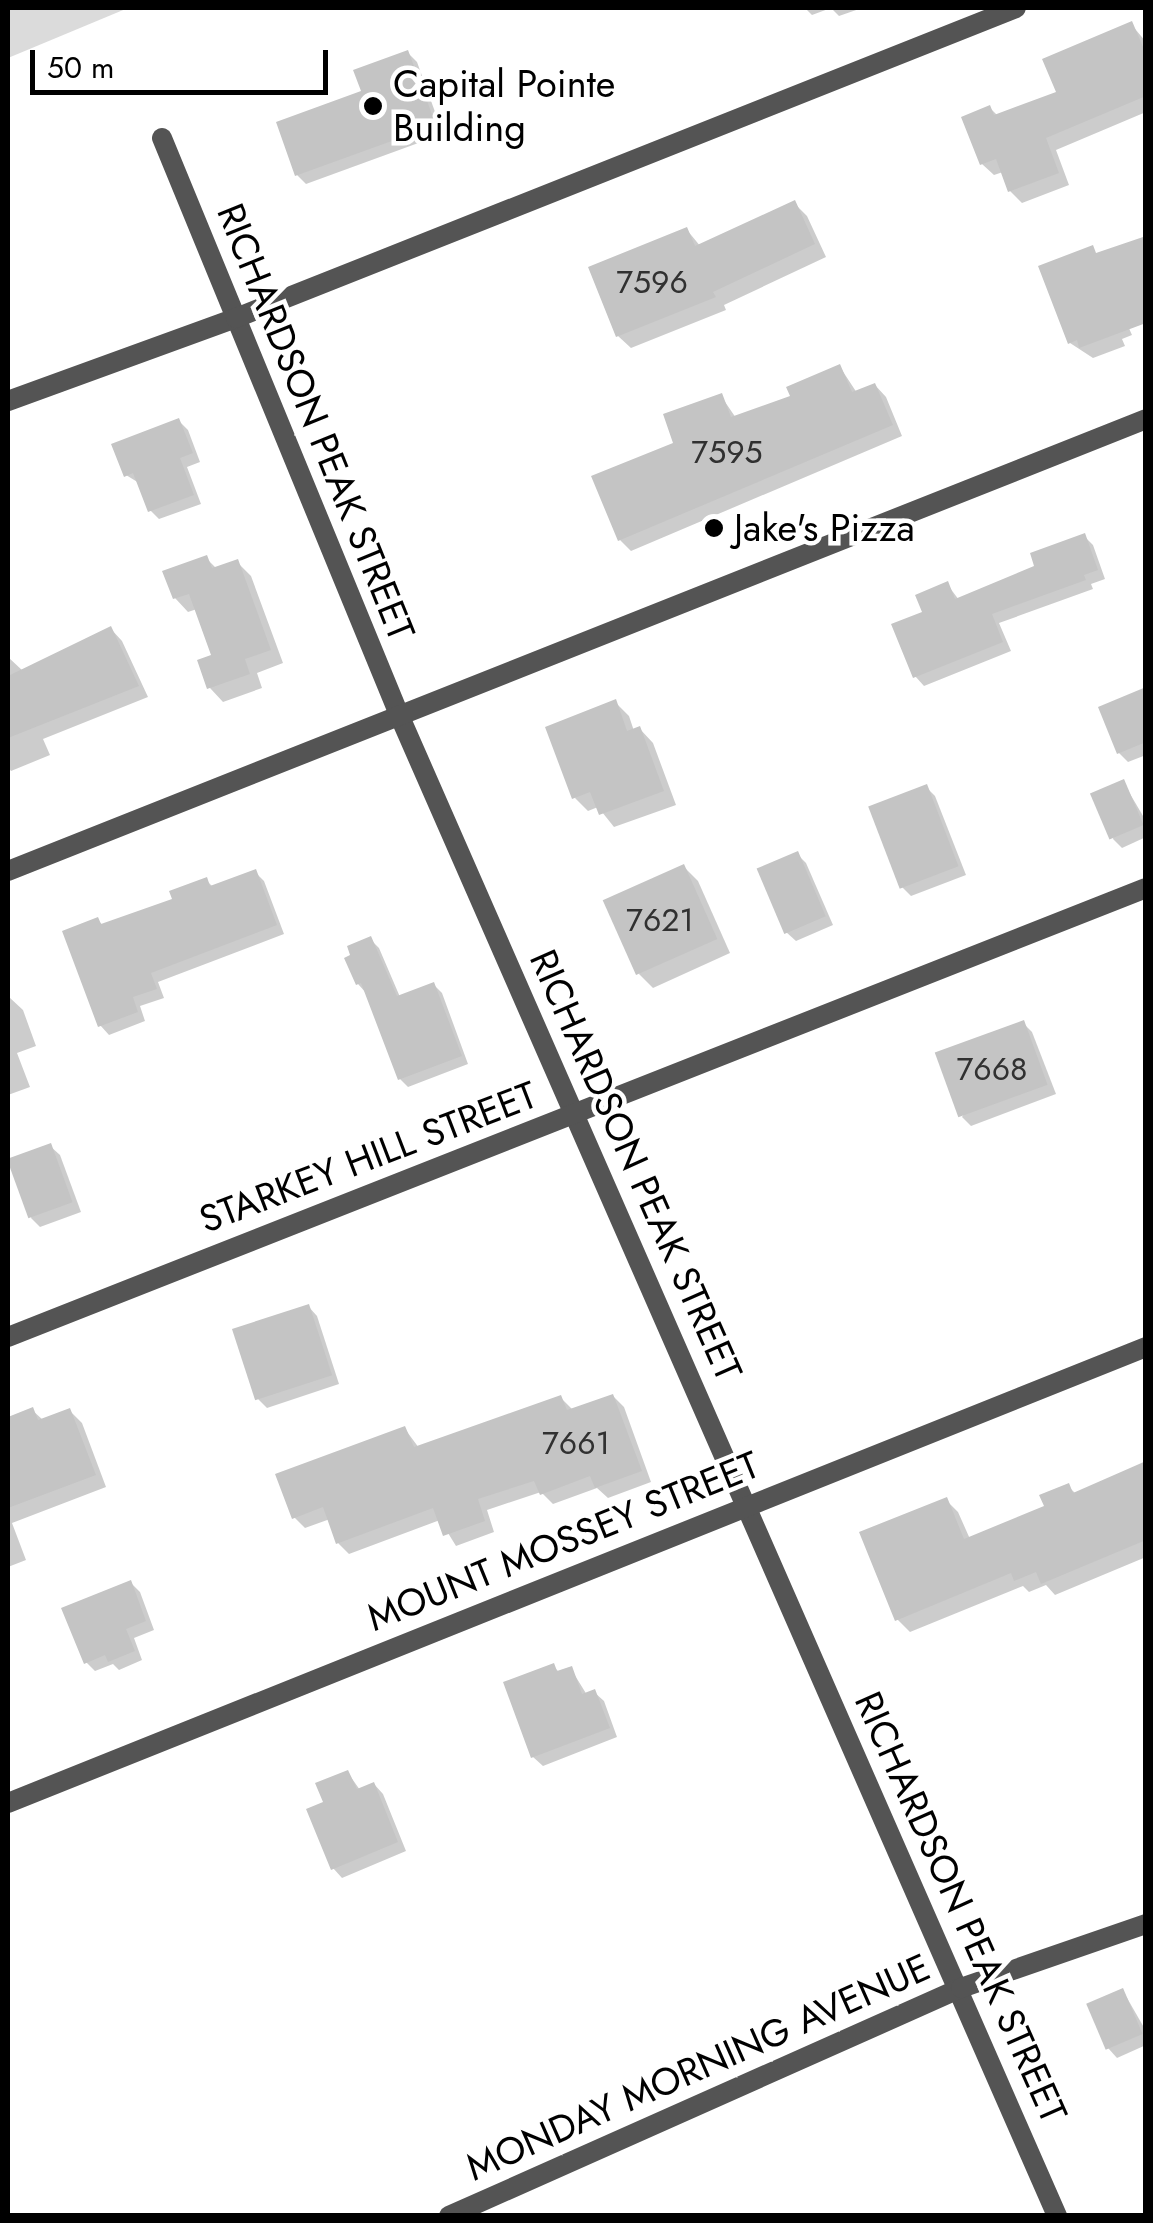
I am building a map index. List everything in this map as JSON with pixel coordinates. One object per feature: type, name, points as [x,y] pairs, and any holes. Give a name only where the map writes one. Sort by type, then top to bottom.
[{"type":"street","points":[[8,401],[236,318],[1016,8]]},
{"type":"street","name":"RICHARDSON PEAK STREET","points":[[162,138],[400,717],[961,1988],[1057,2216]]},
{"type":"street","points":[[8,872],[1146,420]]},
{"type":"street","name":"STARKEY HILL STREET","points":[[8,1337],[1146,888]]},
{"type":"street","name":"MOUNT MOSSEY STREET","points":[[8,1803],[1146,1346]]},
{"type":"street","name":"MONDAY MORNING AVENUE","points":[[449,2216],[961,1988],[1146,1924]]},
{"type":"shaded area","points":[[8,8],[128,8],[8,58]]},
{"type":"building","points":[[1132,21],[1146,54],[1146,96],[1046,138],[1059,173],[1008,192],[996,159],[980,165],[961,117],[990,105],[994,115],[1056,92],[1042,59]]},
{"type":"building","name":"Capital Pointe Building","points":[[408,50],[436,125],[295,176],[276,122],[361,91],[353,70]]},
{"type":"building","points":[[795,200],[815,244],[713,292],[716,297],[616,337],[588,267],[687,227],[695,246]]},
{"type":"building","points":[[1146,236],[1146,323],[1079,348],[1077,340],[1068,344],[1038,266],[1093,245],[1096,253]]},
{"type":"building","points":[[840,364],[852,392],[875,383],[893,425],[618,541],[591,476],[673,443],[663,414],[722,393],[731,417],[790,396],[786,387]]},
{"type":"building","points":[[179,418],[193,453],[180,458],[194,495],[148,512],[133,473],[124,477],[111,444]]},
{"type":"building","points":[[1085,533],[1098,570],[1084,575],[1086,580],[992,614],[1003,642],[913,678],[891,624],[922,612],[915,595],[948,581],[955,599],[1034,566],[1030,553]]},
{"type":"building","points":[[207,555],[212,568],[238,559],[271,650],[245,659],[250,674],[207,689],[197,660],[211,655],[189,594],[173,599],[162,571]]},
{"type":"building","points":[[111,626],[139,686],[8,738],[8,676]]},
{"type":"building","points":[[1146,687],[1146,742],[1117,754],[1098,707]]},
{"type":"building","points":[[616,699],[627,731],[640,726],[664,791],[599,815],[590,792],[572,799],[545,727]]},
{"type":"building","points":[[1124,779],[1144,825],[1109,839],[1090,793]]},
{"type":"building","points":[[927,784],[959,866],[900,889],[868,807]]},
{"type":"building","points":[[798,851],[826,916],[784,934],[757,869]]},
{"type":"building","points":[[684,864],[717,939],[636,975],[603,900]]},
{"type":"building","points":[[256,869],[277,925],[151,973],[157,989],[133,997],[138,1012],[98,1027],[62,931],[98,917],[101,924],[172,899],[169,891],[207,877],[210,886]]},
{"type":"building","points":[[371,936],[397,996],[434,982],[462,1056],[398,1080],[361,983],[356,985],[344,958],[350,955],[347,946]]},
{"type":"building","points":[[1024,1020],[1048,1085],[958,1117],[935,1052]]},
{"type":"building","points":[[51,1143],[73,1202],[28,1218],[8,1159]]},
{"type":"building","points":[[309,1304],[332,1375],[255,1400],[232,1329]]},
{"type":"building","points":[[613,1394],[642,1471],[595,1488],[590,1476],[540,1495],[534,1481],[478,1499],[485,1521],[443,1536],[433,1508],[336,1544],[323,1507],[292,1519],[275,1474],[405,1426],[414,1447],[561,1395],[567,1410]]},
{"type":"building","points":[[33,1407],[38,1420],[70,1408],[96,1475],[8,1508],[8,1417]]},
{"type":"building","points":[[1146,1461],[1146,1540],[1041,1584],[1036,1572],[1014,1581],[1011,1573],[895,1621],[859,1532],[947,1497],[964,1539],[1044,1506],[1039,1495],[1069,1483],[1073,1493]]},
{"type":"building","points":[[131,1580],[146,1621],[126,1629],[135,1651],[108,1662],[105,1655],[84,1664],[61,1608]]},
{"type":"building","points":[[554,1663],[557,1671],[572,1666],[582,1694],[595,1689],[610,1728],[531,1758],[503,1682]]},
{"type":"building","points":[[348,1770],[357,1789],[374,1782],[398,1842],[331,1870],[306,1809],[323,1802],[315,1783]]},
{"type":"building","points":[[1123,1988],[1143,2034],[1106,2050],[1086,2004]]},
{"type":"place","name":"Capital Pointe Building","points":[[373,106]]},
{"type":"place","name":"Jake's Pizza","points":[[714,528]]}]
